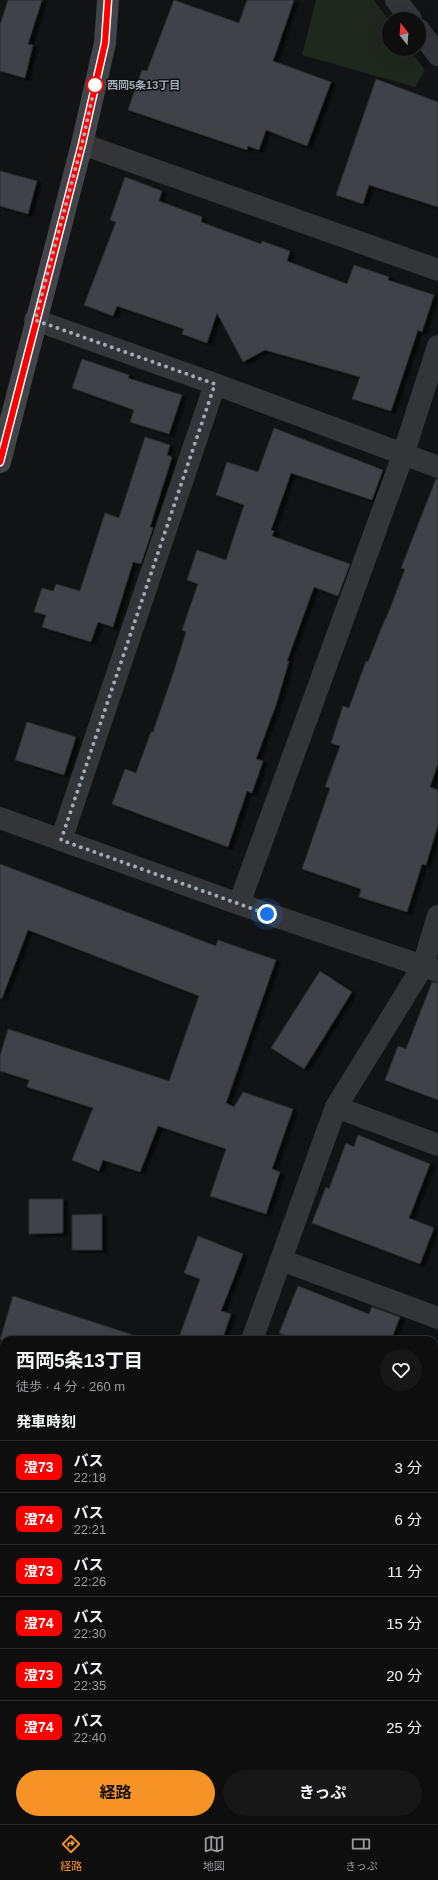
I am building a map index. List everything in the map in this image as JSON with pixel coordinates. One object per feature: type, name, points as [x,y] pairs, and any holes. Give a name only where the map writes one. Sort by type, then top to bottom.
[{"type":"street","points":[[0,462],[35,320],[82,144],[105,43],[108,0]]},
{"type":"street","points":[[396,0],[405,12]]},
{"type":"street","points":[[426,39],[438,55]]},
{"type":"street","points":[[82,144],[438,270]]},
{"type":"street","points":[[35,320],[215,384],[438,467]]},
{"type":"street","points":[[239,904],[403,455],[438,346]]},
{"type":"street","points":[[61,840],[215,384]]},
{"type":"street","points":[[0,818],[239,904],[430,968]]},
{"type":"street","points":[[253,1336],[336,1107],[430,968],[438,916]]},
{"type":"street","points":[[336,1107],[438,1145]]},
{"type":"street","points":[[281,1260],[438,1318]]},
{"type":"shaded area","points":[[316,0],[374,0],[383,12],[382,56],[414,56],[425,70],[415,87],[302,55]]},
{"type":"building","points":[[8,0],[42,0],[28,44],[33,45],[25,78],[0,71],[0,25]]},
{"type":"building","points":[[174,0],[239,23],[247,0],[294,0],[273,61],[331,82],[307,146],[266,130],[259,150],[248,146],[247,150],[128,110],[142,70],[147,71]]},
{"type":"building","points":[[376,79],[438,102],[438,207],[369,185],[363,204],[336,195]]},
{"type":"building","points":[[0,171],[37,181],[28,214],[0,206]]},
{"type":"building","points":[[125,177],[162,191],[159,201],[202,217],[201,222],[261,244],[262,241],[290,251],[287,261],[347,284],[354,265],[389,277],[388,280],[434,295],[422,332],[418,330],[391,411],[352,399],[360,377],[265,350],[243,362],[217,313],[207,343],[182,334],[184,329],[117,306],[113,316],[84,305],[116,222],[110,220]]},
{"type":"building","points":[[82,359],[129,375],[128,378],[182,395],[169,434],[130,422],[134,410],[72,388]]},
{"type":"building","points":[[274,428],[383,470],[372,500],[291,473],[271,530],[274,531],[272,536],[350,564],[338,596],[314,587],[287,661],[289,661],[276,705],[256,759],[263,761],[252,793],[247,791],[228,847],[112,804],[125,769],[136,773],[151,732],[153,732],[174,671],[186,632],[182,630],[198,584],[187,580],[197,550],[226,560],[244,505],[216,495],[227,462],[258,472]]},
{"type":"building","points":[[145,437],[170,445],[167,455],[172,457],[150,527],[153,528],[141,564],[133,562],[113,627],[98,622],[91,642],[42,627],[46,615],[34,612],[42,588],[53,591],[56,584],[80,591],[105,513],[119,518]]},
{"type":"building","points":[[436,479],[438,479],[438,763],[430,787],[438,790],[438,825],[426,865],[422,864],[407,912],[359,897],[361,889],[302,869],[330,788],[325,787],[340,746],[331,743],[343,706],[349,708],[366,661],[368,662],[386,619],[405,569],[401,568]]},
{"type":"building","points":[[27,722],[76,737],[64,775],[15,760]]},
{"type":"building","points":[[0,864],[216,946],[218,940],[276,960],[226,1103],[234,1107],[243,1092],[293,1109],[272,1169],[280,1172],[266,1214],[210,1196],[226,1149],[158,1126],[140,1172],[103,1160],[99,1171],[72,1160],[93,1108],[27,1087],[29,1080],[0,1071],[0,1056],[8,1029],[169,1081],[199,996],[28,930],[2,998],[0,998]]},
{"type":"building","points":[[320,971],[352,992],[304,1069],[271,1048]]},
{"type":"building","points":[[432,982],[438,983],[438,1100],[385,1080],[398,1046],[406,1049]]},
{"type":"building","points":[[358,1135],[430,1164],[409,1218],[434,1228],[420,1264],[312,1223],[326,1187],[329,1189],[346,1143],[354,1147]]},
{"type":"building","points":[[29,1199],[63,1199],[63,1233],[29,1234]]},
{"type":"building","points":[[102,1214],[102,1250],[72,1250],[72,1215]]},
{"type":"building","points":[[198,1236],[243,1254],[221,1311],[231,1314],[223,1336],[179,1336],[200,1279],[184,1273]]},
{"type":"building","points":[[298,1286],[369,1314],[372,1307],[400,1317],[393,1336],[286,1336],[279,1333]]},
{"type":"building","points":[[13,1296],[133,1335],[133,1336],[1,1336]]},
{"type":"bus line","name":"澄73","points":[[0,462],[35,320],[82,144],[105,43],[108,0]]},
{"type":"place","name":"西岡5条13丁目","points":[[95,85]]},
{"type":"route","points":[[95,85],[82,144],[35,320],[215,384],[61,840],[267,914]]}]
